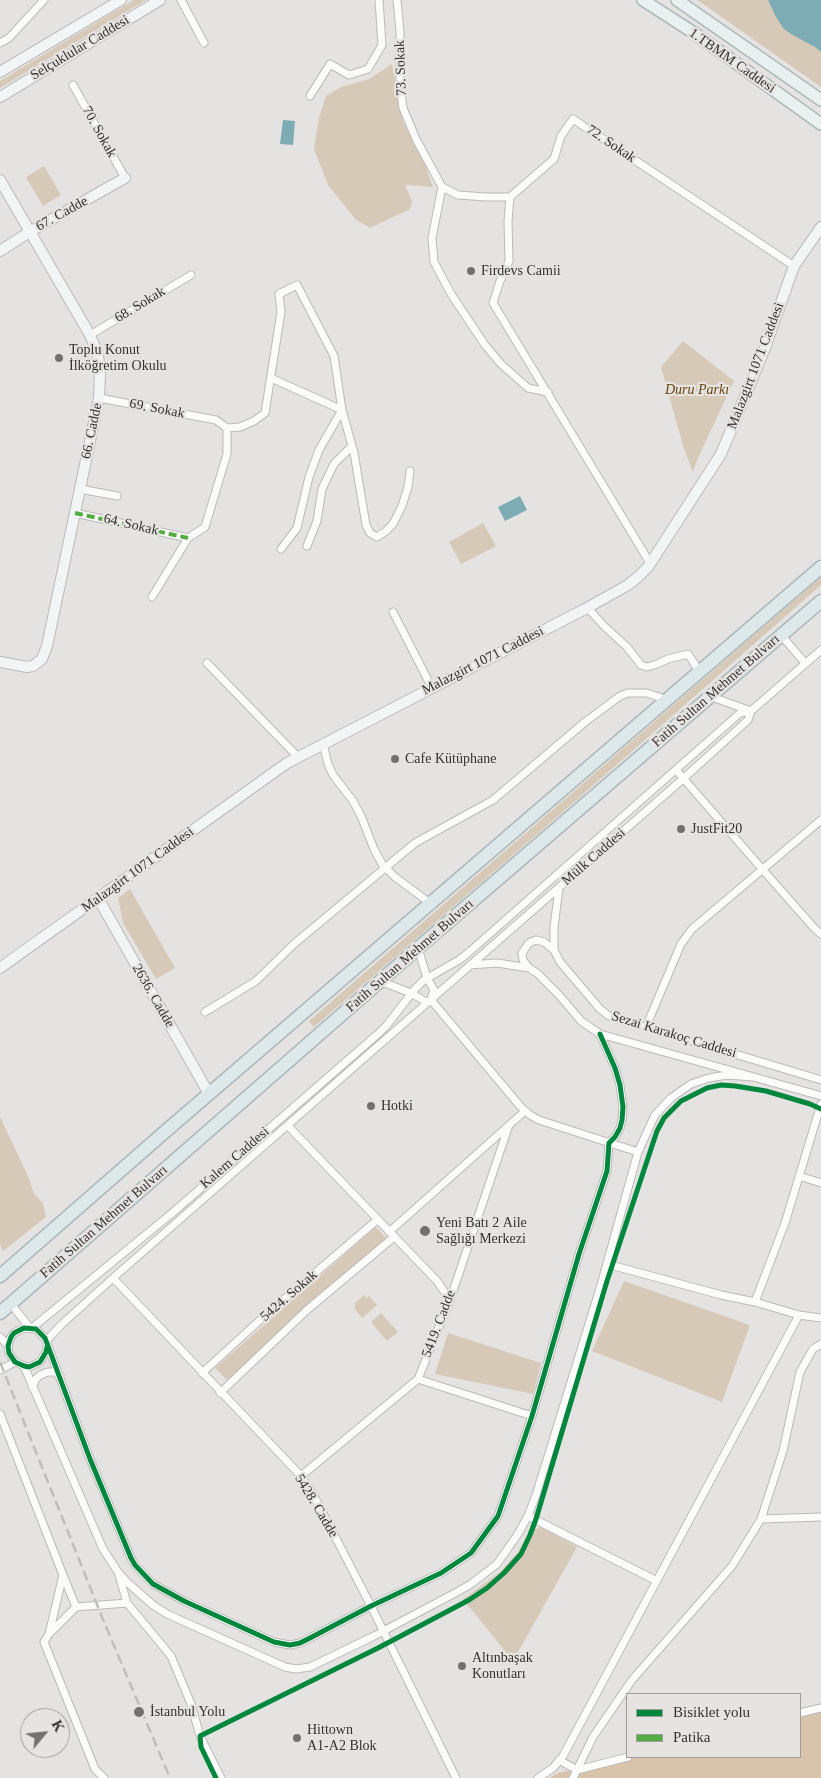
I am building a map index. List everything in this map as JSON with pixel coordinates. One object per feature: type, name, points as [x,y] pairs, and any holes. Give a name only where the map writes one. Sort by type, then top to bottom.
[{"type":"highway","name":"Fatih Sultan Mehmet Bulvarı","points":[[0,1276],[821,567]]},
{"type":"highway","name":"Fatih Sultan Mehmet Bulvarı","points":[[0,1313],[418,948],[821,601]]},
{"type":"main road","name":"1.TBMM Caddesi","points":[[643,0],[821,124]]},
{"type":"main road","name":"1.TBMM Caddesi","points":[[677,0],[821,100]]},
{"type":"street","points":[[0,43],[9,38],[44,0]]},
{"type":"street","name":"Selçuklular Caddesi","points":[[0,72],[121,0]]},
{"type":"street","name":"Selçuklular Caddesi","points":[[0,97],[160,0]]},
{"type":"street","points":[[181,0],[204,43]]},
{"type":"street","points":[[310,96],[330,64],[349,75],[368,69],[382,45],[379,0]]},
{"type":"street","name":"73. Sokak","points":[[397,0],[400,32],[400,84],[403,108],[416,139],[442,187]]},
{"type":"street","name":"70. Sokak","points":[[73,85],[125,178]]},
{"type":"street","name":"72. Sokak","points":[[510,197],[554,159],[561,136],[573,119],[794,266]]},
{"type":"street","name":"67. Cadde","points":[[0,251],[31,231],[125,178]]},
{"type":"street","name":"66. Cadde","points":[[0,180],[90,335],[99,359],[100,374],[98,398],[80,489],[44,655],[33,666],[0,662]]},
{"type":"street","points":[[548,392],[528,388],[501,364],[485,345],[451,294],[434,262],[432,238],[442,187],[458,195],[486,198],[510,197],[508,221],[509,261],[493,303],[548,392],[650,563]]},
{"type":"street","name":"Malazgirt 1071 Caddesi","points":[[0,968],[277,770],[298,757],[587,607],[628,585],[638,577],[650,563],[721,454],[765,348],[794,266],[821,227]]},
{"type":"street","name":"68. Sokak","points":[[90,335],[191,274]]},
{"type":"street","points":[[152,598],[188,538],[205,527],[227,454],[227,428],[240,427],[254,421],[265,412],[281,312],[279,294],[297,285],[334,356],[342,410],[352,446],[366,526],[370,533],[377,537],[393,524],[402,506],[408,487],[410,471]]},
{"type":"street","points":[[271,378],[342,410]]},
{"type":"street","name":"69. Sokak","points":[[98,398],[216,420],[227,428]]},
{"type":"street","points":[[281,549],[297,528],[309,477],[319,450],[342,410]]},
{"type":"street","points":[[307,546],[317,521],[322,489],[334,464],[352,446]]},
{"type":"street","points":[[80,489],[117,496]]},
{"type":"street","name":"64. Sokak","points":[[75,512],[188,538]]},
{"type":"street","points":[[587,607],[627,647],[641,665],[647,667],[688,654],[699,671]]},
{"type":"street","points":[[392,612],[432,688]]},
{"type":"street","points":[[781,635],[805,663]]},
{"type":"street","name":"Mülk Caddesi","points":[[431,1000],[684,778],[748,720],[751,711],[821,650]]},
{"type":"street","points":[[207,662],[298,757]]},
{"type":"street","points":[[205,1012],[256,981],[294,944],[415,843],[493,800],[585,722],[620,696],[628,693],[647,693],[667,700]]},
{"type":"street","points":[[709,696],[751,711]]},
{"type":"street","name":"Mülk Caddesi","points":[[428,978],[468,953],[740,713],[751,711]]},
{"type":"street","points":[[323,744],[333,775],[357,808],[382,864],[430,903]]},
{"type":"street","points":[[676,770],[815,930],[821,934]]},
{"type":"street","points":[[646,1027],[681,944],[692,929],[821,820]]},
{"type":"street","points":[[554,950],[554,927],[559,888]]},
{"type":"street","name":"2636. Cadde","points":[[98,898],[209,1094]]},
{"type":"street","points":[[529,968],[523,960],[522,953],[529,943],[536,940],[544,942],[554,950]]},
{"type":"street","points":[[418,948],[434,990],[431,1000]]},
{"type":"street","name":"Sezai Karakoç Caddesi","points":[[554,950],[560,962],[600,1010],[609,1016],[821,1080]]},
{"type":"street","points":[[470,965],[498,963],[529,968],[537,972],[581,1021],[600,1034],[821,1096]]},
{"type":"street","name":"Kalem Caddesi","points":[[31,1328],[171,1214],[379,1033],[411,993],[428,978]]},
{"type":"street","points":[[380,982],[411,993],[426,1002],[431,1000]]},
{"type":"street","points":[[431,1000],[525,1111],[539,1120],[638,1152]]},
{"type":"street","name":"Kalem Caddesi","points":[[47,1344],[62,1324],[113,1278],[431,1000]]},
{"type":"street","points":[[10,1304],[31,1328],[42,1334],[47,1344],[90,1459],[135,1565],[153,1584],[184,1601],[274,1642],[290,1645],[300,1643],[371,1606],[441,1573],[471,1553],[498,1516],[532,1416],[578,1254],[607,1171],[609,1143],[616,1137],[622,1120],[623,1107],[618,1076],[600,1034]]},
{"type":"street","points":[[24,1366],[104,1549],[118,1572],[141,1596],[167,1614],[291,1668],[310,1667],[457,1592],[480,1578],[497,1564],[518,1534],[528,1516],[536,1495],[607,1264],[638,1152],[656,1116],[671,1098],[691,1084],[726,1075],[753,1077]]},
{"type":"street","points":[[755,1302],[785,1223],[821,1104]]},
{"type":"street","points":[[220,1392],[525,1111]]},
{"type":"street","name":"5419. Cadde","points":[[301,1476],[418,1379],[450,1300],[509,1125]]},
{"type":"street","points":[[288,1126],[437,1281],[450,1300]]},
{"type":"street","points":[[799,1176],[821,1183]]},
{"type":"street","name":"5424. Sokak","points":[[202,1373],[259,1321],[377,1220]]},
{"type":"street","points":[[607,1264],[800,1315],[821,1318]]},
{"type":"street","name":"5428. Cadde","points":[[113,1278],[301,1476],[313,1494],[371,1606],[456,1778]]},
{"type":"street","points":[[538,1778],[553,1768],[559,1760],[800,1315]]},
{"type":"street","points":[[31,1328],[19,1329],[11,1337],[8,1346],[9,1353],[16,1362],[24,1366],[35,1365],[44,1358],[47,1344]]},
{"type":"street","points":[[0,1337],[8,1346]]},
{"type":"street","points":[[573,1778],[593,1737],[632,1680],[732,1566],[761,1518],[783,1451],[800,1372],[813,1349],[821,1344]]},
{"type":"street","points":[[0,1351],[8,1346]]},
{"type":"street","points":[[0,1370],[16,1362]]},
{"type":"street","points":[[32,1387],[40,1375],[55,1372],[60,1376]]},
{"type":"street","points":[[418,1379],[532,1416]]},
{"type":"street","points":[[0,1414],[76,1607]]},
{"type":"street","points":[[528,1516],[657,1582]]},
{"type":"street","points":[[761,1518],[821,1517]]},
{"type":"street","points":[[118,1572],[128,1602],[171,1656],[191,1704],[200,1736],[220,1778]]},
{"type":"street","points":[[49,1634],[63,1575]]},
{"type":"street","points":[[104,1778],[95,1769],[44,1642],[49,1634],[76,1607],[128,1602]]},
{"type":"street","points":[[801,1713],[821,1708]]},
{"type":"street","points":[[559,1760],[577,1770],[626,1758]]},
{"type":"green space","points":[[134,0],[146,0],[0,88],[0,81]]},
{"type":"green space","points":[[697,0],[821,0],[821,87],[699,1]]},
{"type":"green space","points":[[392,64],[403,122],[425,165],[433,187],[405,185],[412,201],[410,209],[370,228],[355,219],[328,185],[314,149],[319,118],[326,96],[341,87],[369,79]]},
{"type":"green space","points":[[44,166],[61,195],[43,206],[26,177]]},
{"type":"green space","name":"Duru Parkı","points":[[683,341],[734,381],[693,472],[684,449],[661,367]]},
{"type":"green space","points":[[483,523],[496,546],[461,564],[449,542]]},
{"type":"green space","points":[[821,577],[821,585],[579,798],[314,1027],[309,1021]]},
{"type":"green space","points":[[130,889],[175,968],[156,979],[123,923],[118,898]]},
{"type":"green space","points":[[0,1117],[28,1176],[34,1194],[43,1203],[46,1217],[3,1251],[0,1244]]},
{"type":"green space","points":[[376,1227],[386,1238],[227,1380],[215,1368]]},
{"type":"green space","points":[[624,1281],[750,1325],[722,1402],[592,1351]]},
{"type":"green space","points":[[364,1295],[366,1298],[369,1296],[377,1305],[362,1318],[354,1308],[356,1306],[354,1304]]},
{"type":"green space","points":[[381,1313],[398,1332],[387,1341],[371,1322]]},
{"type":"green space","points":[[448,1333],[541,1363],[533,1394],[435,1374]]},
{"type":"green space","points":[[541,1527],[577,1547],[513,1661],[463,1599],[500,1572],[518,1552],[529,1532]]},
{"type":"shaded area","points":[[821,1707],[821,1778],[549,1778],[558,1773],[626,1756],[626,1758],[801,1758],[801,1713]]},
{"type":"water","points":[[768,0],[821,0],[821,52],[783,28]]},
{"type":"water","points":[[283,120],[295,121],[293,145],[280,144]]},
{"type":"water","points":[[520,496],[527,510],[505,521],[498,507]]},
{"type":"railway","points":[[0,1362],[104,1622],[170,1778]]},
{"type":"marked path","points":[[75,513],[188,538]]},
{"type":"cycle path","points":[[47,1347],[40,1362],[29,1367],[15,1362],[9,1353],[8,1346],[14,1333],[24,1328],[36,1329],[45,1338],[90,1459],[131,1558],[153,1584],[184,1601],[274,1642],[290,1645],[300,1643],[371,1606],[441,1573],[471,1553],[498,1516],[532,1416],[579,1254],[607,1171],[609,1143],[620,1128],[623,1107],[620,1085],[615,1068],[600,1034]]},
{"type":"cycle path","points":[[216,1778],[201,1747],[200,1736],[378,1648],[469,1600],[504,1573],[521,1554],[536,1519],[607,1281],[657,1131],[664,1118],[681,1101],[707,1088],[721,1085],[766,1091],[821,1109]]},
{"type":"place","name":"Firdevs Camii","points":[[471,271]]},
{"type":"place","name":"Toplu Konut İlköğretim Okulu","points":[[59,358]]},
{"type":"place","name":"Cafe Kütüphane","points":[[395,759]]},
{"type":"place","name":"JustFit20","points":[[681,829]]},
{"type":"place","name":"Hotki","points":[[371,1106]]},
{"type":"place","name":"Yeni Batı 2 Aile Sağlığı Merkezi","points":[[425,1231]]},
{"type":"place","name":"Altınbaşak Konutları","points":[[462,1666]]},
{"type":"place","name":"İstanbul Yolu","points":[[139,1712]]},
{"type":"place","name":"Hittown A1-A2 Blok","points":[[297,1738]]}]
